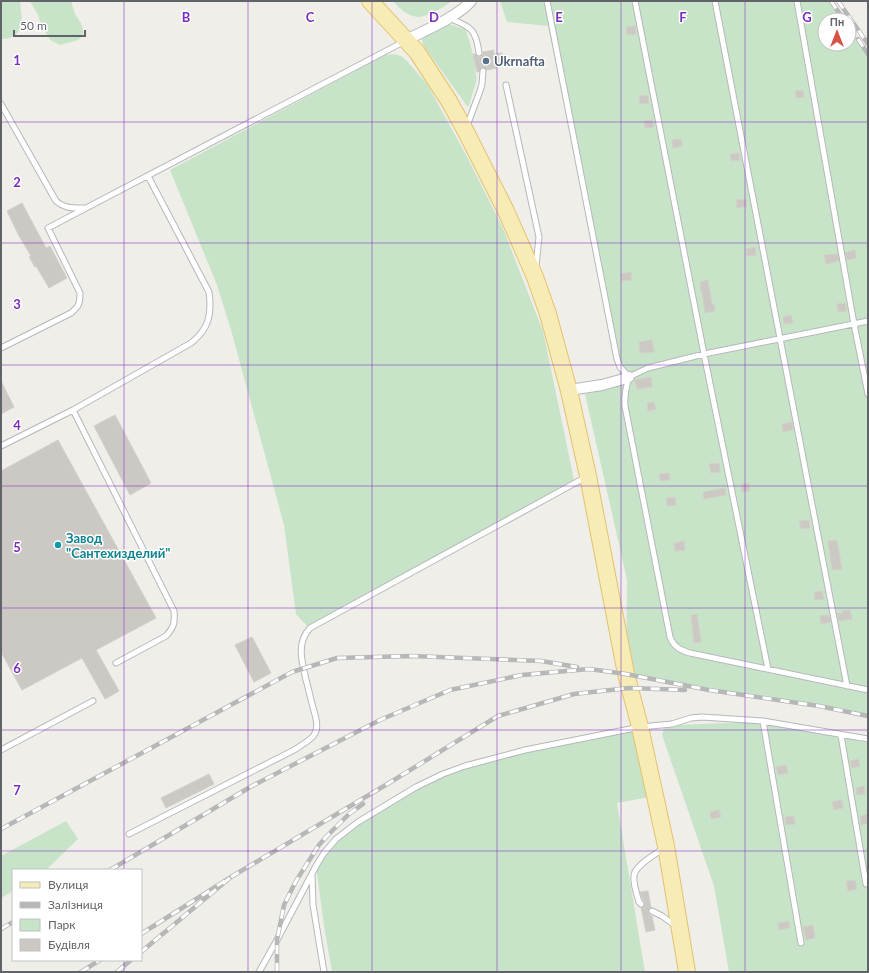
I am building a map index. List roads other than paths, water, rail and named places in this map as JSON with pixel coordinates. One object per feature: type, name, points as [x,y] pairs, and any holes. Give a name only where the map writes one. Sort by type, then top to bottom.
[{"type":"main road","points":[[370,1],[417,52],[449,101],[506,211],[535,277],[548,314],[569,391],[588,476],[628,681],[640,727],[666,846],[687,972]]},
{"type":"street","points":[[406,40],[449,18],[466,7],[470,1]]},
{"type":"street","points":[[569,391],[614,382],[629,377]]},
{"type":"lane","points":[[547,1],[617,359],[620,367],[629,377]]},
{"type":"lane","points":[[635,1],[704,354],[768,669]]},
{"type":"lane","points":[[715,1],[847,686]]},
{"type":"lane","points":[[797,1],[854,324],[868,394]]},
{"type":"lane","points":[[449,18],[467,26],[472,30],[478,40],[479,53]]},
{"type":"lane","points":[[1,348],[71,313],[80,302],[80,293],[48,228],[406,40]]},
{"type":"lane","points":[[465,130],[480,91],[483,71]]},
{"type":"lane","points":[[506,85],[539,237],[535,277]]},
{"type":"lane","points":[[1,104],[56,201],[67,208],[87,208]]},
{"type":"lane","points":[[1,446],[73,410],[191,343],[200,336],[210,317],[209,292],[148,176]]},
{"type":"lane","points":[[868,322],[704,354],[648,368],[629,377],[624,397],[670,637],[676,647],[681,651],[868,690]]},
{"type":"lane","points":[[73,410],[174,611],[175,622],[166,636],[116,663]]},
{"type":"lane","points":[[129,834],[294,750],[314,736],[316,730],[316,720],[300,654],[303,638],[310,628],[588,476]]},
{"type":"lane","points":[[1,750],[93,701]]},
{"type":"lane","points":[[258,972],[277,940],[312,873],[324,853],[336,839],[358,822],[416,787],[443,774],[464,766],[525,750],[640,727],[672,724],[691,718],[702,717],[763,721],[868,739]]},
{"type":"lane","points":[[763,721],[801,943]]},
{"type":"lane","points":[[841,735],[866,884]]},
{"type":"lane","points":[[641,904],[639,902],[633,878],[634,874],[646,860],[666,846]]},
{"type":"lane","points":[[312,873],[313,905],[324,972]]},
{"type":"lane","points":[[652,911],[680,928]]},
{"type":"railway","points":[[831,1],[839,12]]},
{"type":"railway","points":[[838,1],[868,44]]},
{"type":"railway","points":[[858,39],[868,54]]},
{"type":"railway","points":[[1,829],[292,672],[337,658],[412,656],[541,661],[577,667]]},
{"type":"railway","points":[[112,869],[252,786],[380,720],[450,690],[522,675],[589,669],[626,674],[709,690],[819,706],[868,716]]},
{"type":"railway","points":[[231,877],[498,716],[574,694],[629,688],[685,690]]},
{"type":"railway","points":[[277,972],[277,940],[284,905],[296,881],[319,845],[349,814],[363,804]]},
{"type":"railway","points":[[142,933],[231,877],[142,951]]},
{"type":"railway","points":[[1,929],[12,923]]},
{"type":"railway","points":[[81,972],[98,961]]},
{"type":"railway","points":[[117,972],[130,961]]},
{"type":"place","name":"Ukrnafta","points":[[486,61]]},
{"type":"place","name":"Завод \"Сантехизделий\"","points":[[58,545]]}]
